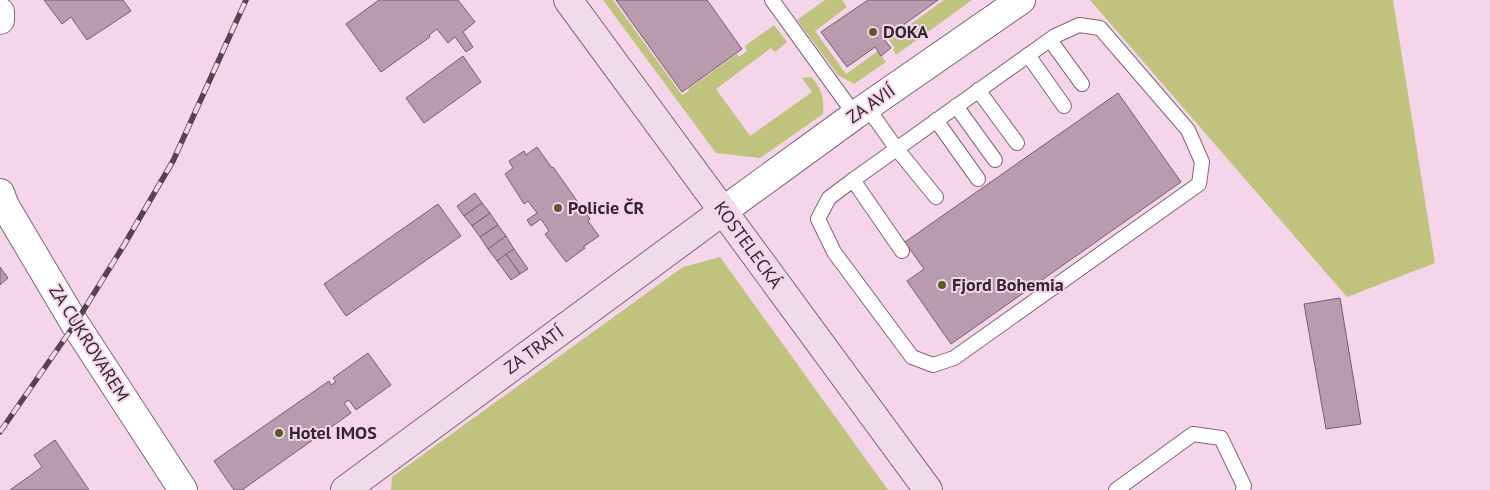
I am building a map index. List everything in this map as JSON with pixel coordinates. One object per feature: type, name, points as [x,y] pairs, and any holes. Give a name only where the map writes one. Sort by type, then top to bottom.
[{"type":"street","name":"KOSTELECKÁ","points":[[568,0],[928,490]]},
{"type":"street","name":"ZA AVIÍ","points":[[723,211],[861,111],[1021,0]]},
{"type":"street","points":[[0,12],[0,20]]},
{"type":"street","name":"ZA CUKROVAREM","points":[[0,193],[5,206],[75,324],[184,490]]},
{"type":"street","name":"ZA TRATÍ","points":[[350,488],[723,211]]},
{"type":"lane","points":[[772,0],[861,111],[896,148],[936,197]]},
{"type":"lane","points":[[1078,25],[1100,28],[1188,130],[1202,162],[1199,184],[954,358],[933,364],[912,357],[834,252],[818,219],[829,198],[896,148],[1050,40],[1078,25]]},
{"type":"lane","points":[[1050,40],[1082,84]]},
{"type":"lane","points":[[1028,55],[1064,106]]},
{"type":"lane","points":[[978,90],[1017,143]]},
{"type":"lane","points":[[956,106],[994,160]]},
{"type":"lane","points":[[936,120],[978,179]]},
{"type":"lane","points":[[854,180],[902,251]]},
{"type":"lane","points":[[1119,489],[1193,434],[1221,438],[1244,486],[1243,490]]},
{"type":"green space","points":[[603,0],[613,0],[682,95],[737,54],[739,57],[747,51],[745,46],[774,25],[787,42],[775,52],[771,48],[716,89],[750,136],[812,92],[802,78],[811,77],[820,89],[823,99],[823,114],[760,158],[716,153]]},
{"type":"green space","points":[[825,0],[842,0],[847,7],[815,31],[846,74],[878,51],[886,62],[854,84],[838,75],[797,20]]},
{"type":"green space","points":[[944,0],[972,0],[896,55],[893,50],[895,48],[889,40]]},
{"type":"green space","points":[[1090,0],[1393,0],[1435,263],[1347,297]]},
{"type":"green space","points":[[720,257],[888,490],[391,490],[392,477],[683,267]]},
{"type":"building","points":[[44,0],[123,0],[131,11],[87,40],[71,17],[62,24]]},
{"type":"building","points":[[379,0],[458,0],[475,22],[463,32],[473,47],[466,52],[455,37],[448,43],[437,29],[429,35],[430,37],[381,72],[346,24]]},
{"type":"building","points":[[616,0],[707,0],[742,49],[682,92]]},
{"type":"building","points":[[868,0],[938,0],[884,39],[891,48],[881,56],[875,47],[847,67],[821,32]]},
{"type":"building","points":[[463,56],[481,82],[424,123],[406,98]]},
{"type":"building","points":[[1118,93],[1181,182],[951,344],[907,281],[924,269],[905,242]]},
{"type":"building","name":"Policie ČR","points":[[537,147],[590,219],[588,221],[599,236],[566,262],[545,234],[549,231],[541,219],[531,226],[527,220],[537,213],[528,201],[524,204],[505,174],[513,168],[509,161],[524,151],[526,155]]},
{"type":"building","points":[[475,193],[482,203],[464,216],[457,206]]},
{"type":"building","points":[[482,203],[490,213],[472,226],[464,216]]},
{"type":"building","points":[[438,204],[461,236],[346,316],[324,284]]},
{"type":"building","points":[[490,213],[498,225],[480,237],[472,226]]},
{"type":"building","points":[[498,225],[506,236],[488,249],[480,237]]},
{"type":"building","points":[[506,236],[514,249],[497,261],[488,249]]},
{"type":"building","points":[[514,249],[528,269],[520,274],[506,254]]},
{"type":"building","points":[[506,254],[520,274],[511,280],[497,261]]},
{"type":"building","points":[[0,267],[8,278],[0,285]]},
{"type":"building","points":[[1340,298],[1361,424],[1326,429],[1304,304]]},
{"type":"building","points":[[368,353],[391,385],[356,410],[349,400],[344,403],[351,413],[242,490],[234,490],[214,461],[329,381],[331,385],[336,382],[333,378]]},
{"type":"building","points":[[55,440],[89,490],[10,490],[42,467],[34,455]]},
{"type":"railway","points":[[0,432],[75,324],[173,161],[246,0]]},
{"type":"place","name":"DOKA","points":[[873,32]]},
{"type":"place","name":"Policie ČR","points":[[558,208]]},
{"type":"place","name":"Fjord Bohemia","points":[[942,285]]},
{"type":"place","name":"Hotel IMOS","points":[[279,433]]}]
